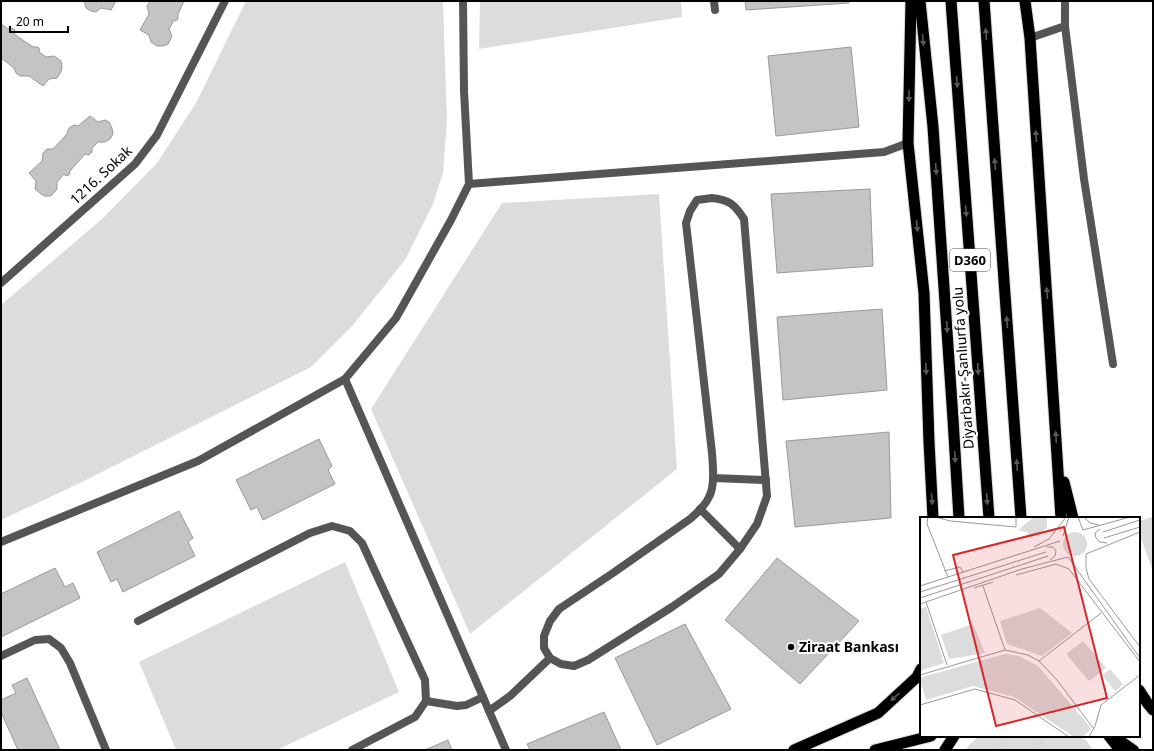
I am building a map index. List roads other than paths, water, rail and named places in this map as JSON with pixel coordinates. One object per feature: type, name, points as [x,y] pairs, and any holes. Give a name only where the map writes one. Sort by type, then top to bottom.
[{"type":"highway","points":[[911,1],[908,143],[924,293],[928,442],[933,517]]},
{"type":"highway","points":[[920,1],[933,127],[959,517]]},
{"type":"highway","name":"Diyarbakır-Şanlıurfa yolu","points":[[951,1],[989,517]]},
{"type":"highway","name":"D360","points":[[984,1],[1021,517]]},
{"type":"highway","points":[[1025,1],[1030,38],[1061,517]]},
{"type":"highway","points":[[1057,459],[1073,517]]},
{"type":"highway","points":[[794,750],[878,713],[917,677],[920,671]]},
{"type":"highway","points":[[1140,692],[1153,710]]},
{"type":"highway","points":[[875,750],[927,737]]},
{"type":"highway","points":[[945,750],[953,737]]},
{"type":"highway","points":[[1110,737],[1117,746],[1118,750]]},
{"type":"main road","points":[[1115,737],[1134,750]]},
{"type":"street","name":"1216. Sokak","points":[[1,283],[135,164],[157,135],[226,1]]},
{"type":"street","points":[[1,542],[198,461],[345,379],[396,318],[451,220],[469,184],[464,91],[463,1]]},
{"type":"street","points":[[714,1],[715,10]]},
{"type":"street","points":[[1065,1],[1065,26],[1084,179],[1113,364]]},
{"type":"street","points":[[1030,38],[1065,26]]},
{"type":"street","points":[[469,184],[884,152],[908,143]]},
{"type":"street","points":[[712,198],[725,200],[738,209],[744,219],[766,480],[767,496],[757,524],[740,550],[719,574],[672,607],[588,660],[574,666],[561,664],[550,658],[544,648],[544,636],[550,621],[559,609],[684,523],[700,509],[709,497],[713,478],[712,453],[706,387],[686,222],[690,211],[697,200],[712,198]]},
{"type":"street","points":[[345,379],[506,750]]},
{"type":"street","points":[[713,478],[766,480]]},
{"type":"street","points":[[700,509],[740,550]]},
{"type":"street","points":[[138,621],[310,534],[332,526],[350,531],[362,543],[425,680],[426,701],[415,717],[352,750]]},
{"type":"street","points":[[1,656],[35,640],[49,639],[62,648],[70,663],[106,750]]},
{"type":"street","points":[[489,710],[510,696],[550,658]]},
{"type":"street","points":[[426,701],[457,706],[466,705],[483,697]]},
{"type":"tunnel","points":[[1003,737],[1004,750]]},
{"type":"tunnel","points":[[1038,737],[1040,750]]},
{"type":"place","name":"Ziraat Bankası","points":[[791,647]]}]
